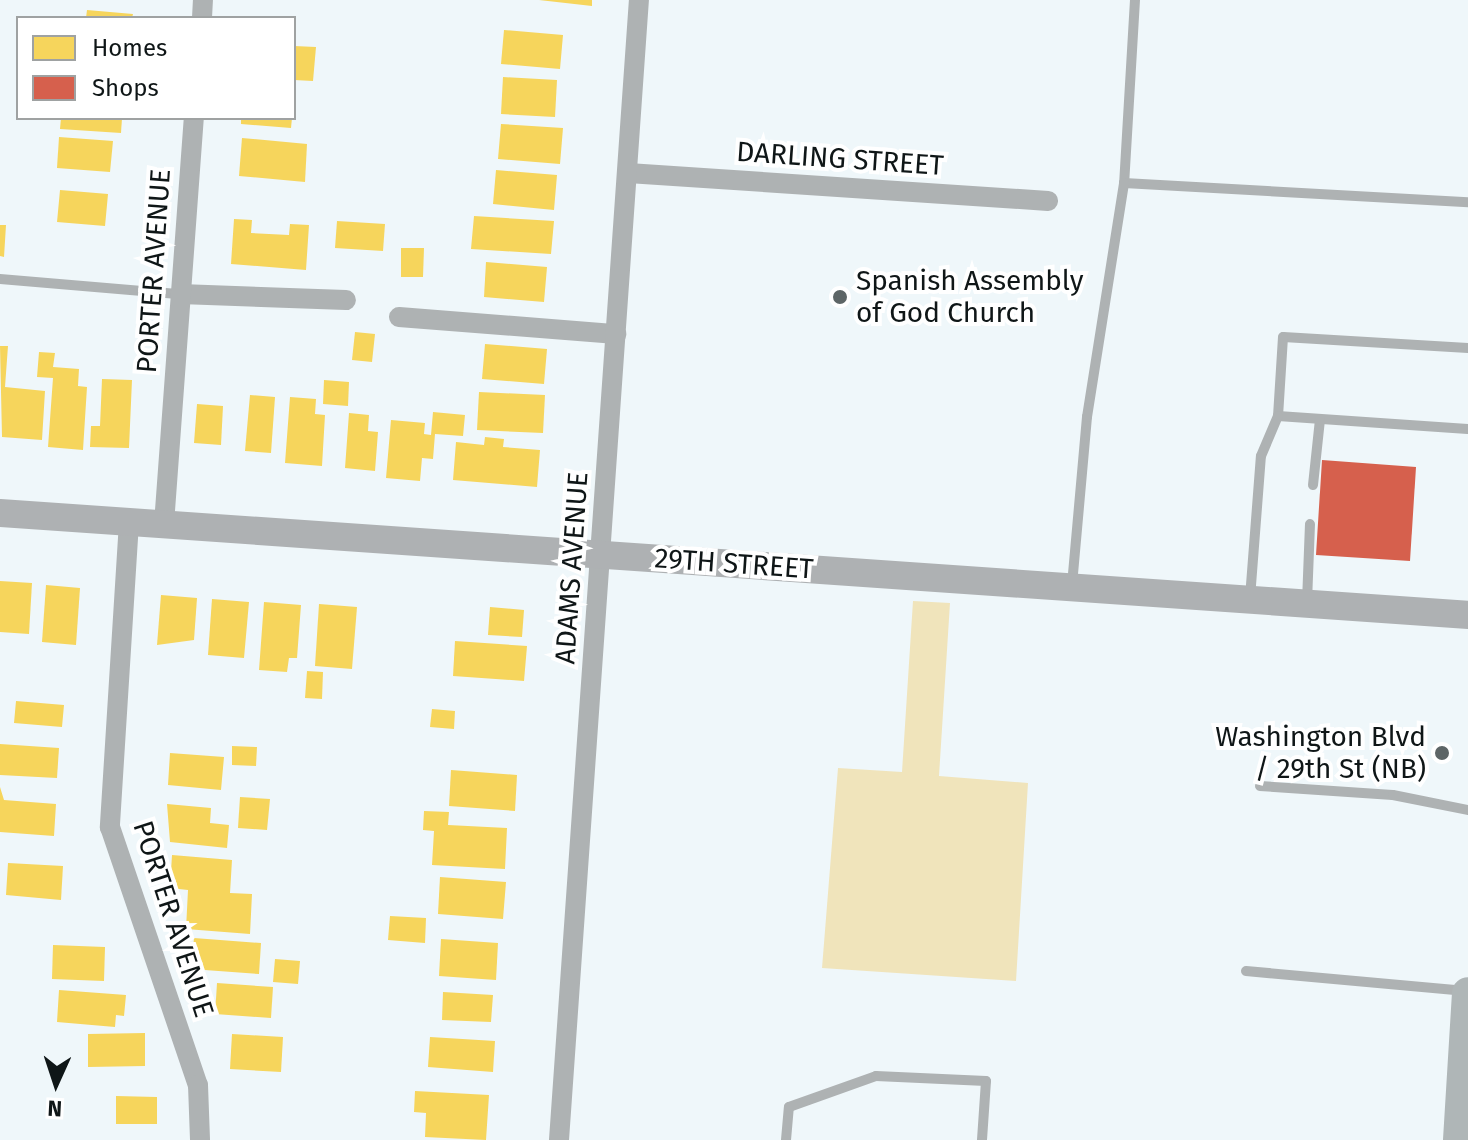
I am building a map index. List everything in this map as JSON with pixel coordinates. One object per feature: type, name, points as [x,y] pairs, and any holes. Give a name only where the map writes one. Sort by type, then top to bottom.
[{"type":"main road","points":[[1462,1130],[1468,992]]},
{"type":"street","name":"ADAMS AVENUE","points":[[559,1140],[639,0]]},
{"type":"street","name":"PORTER AVENUE","points":[[164,524],[194,120]]},
{"type":"street","name":"DARLING STREET","points":[[628,173],[1048,201]]},
{"type":"street","points":[[180,294],[346,300]]},
{"type":"street","points":[[399,317],[616,334]]},
{"type":"street","name":"29TH STREET","points":[[0,513],[1468,615]]},
{"type":"street","name":"PORTER AVENUE","points":[[129,522],[110,827],[198,1085],[200,1140]]},
{"type":"lane","points":[[1072,587],[1087,417],[1124,183],[1135,0]]},
{"type":"lane","points":[[1124,183],[1468,202]]},
{"type":"lane","points":[[0,279],[180,294]]},
{"type":"lane","points":[[1250,600],[1264,437],[1278,416],[1283,337],[1468,348]]},
{"type":"lane","points":[[1278,416],[1468,429]]},
{"type":"lane","points":[[1313,485],[1320,419]]},
{"type":"lane","points":[[1307,604],[1310,524]]},
{"type":"lane","points":[[1260,786],[1393,795],[1468,810]]},
{"type":"lane","points":[[1246,971],[1468,992]]},
{"type":"lane","points":[[786,1140],[789,1107],[876,1076],[986,1081],[982,1140]]},
{"type":"shaded area","points":[[913,601],[950,603],[939,776],[1028,783],[1016,981],[822,968],[838,768],[902,772]]},
{"type":"building: Homes","points":[[539,0],[592,0],[592,6]]},
{"type":"building: Homes","points":[[87,10],[133,14],[132,16],[86,16]]},
{"type":"building: Homes","points":[[504,30],[563,35],[560,69],[501,64]]},
{"type":"building: Homes","points":[[296,46],[316,47],[313,81],[296,80]]},
{"type":"building: Homes","points":[[503,77],[557,80],[555,117],[501,114]]},
{"type":"building: Homes","points":[[61,120],[122,120],[121,133],[60,129]]},
{"type":"building: Homes","points":[[241,120],[292,120],[291,128],[241,124]]},
{"type":"building: Homes","points":[[501,124],[563,128],[560,164],[498,159]]},
{"type":"building: Homes","points":[[59,137],[113,141],[110,172],[57,168]]},
{"type":"building: Homes","points":[[242,138],[307,144],[305,182],[239,176]]},
{"type":"building: Homes","points":[[496,170],[557,175],[554,210],[493,204]]},
{"type":"building: Homes","points":[[60,190],[108,194],[105,226],[57,222]]},
{"type":"building: Homes","points":[[474,216],[554,221],[551,254],[471,249]]},
{"type":"building: Homes","points":[[234,219],[252,220],[251,233],[289,235],[290,224],[309,225],[306,270],[231,264]]},
{"type":"building: Homes","points":[[337,221],[385,224],[383,251],[335,248]]},
{"type":"building: Homes","points":[[0,225],[6,225],[4,257],[0,256]]},
{"type":"building: Homes","points":[[401,248],[424,248],[423,277],[401,277]]},
{"type":"building: Homes","points":[[486,262],[547,267],[544,302],[484,297]]},
{"type":"building: Homes","points":[[355,332],[375,334],[372,362],[352,360]]},
{"type":"building: Homes","points":[[485,344],[547,349],[544,384],[482,379]]},
{"type":"building: Homes","points":[[0,346],[8,346],[5,387],[45,391],[42,440],[2,437]]},
{"type":"building: Homes","points":[[39,352],[55,353],[53,367],[79,369],[78,386],[87,387],[83,450],[48,447],[53,378],[37,377]]},
{"type":"building: Homes","points":[[102,379],[132,380],[129,448],[90,447],[91,426],[100,426]]},
{"type":"building: Homes","points":[[324,380],[349,382],[348,406],[323,404]]},
{"type":"building: Homes","points":[[479,392],[545,395],[543,433],[477,430]]},
{"type":"building: Homes","points":[[250,395],[275,397],[271,453],[245,451]]},
{"type":"building: Homes","points":[[290,397],[316,399],[315,414],[325,415],[322,466],[285,463]]},
{"type":"building: Homes","points":[[197,404],[223,406],[221,445],[194,443]]},
{"type":"building: Homes","points":[[433,412],[465,415],[463,436],[435,434],[433,459],[422,458],[420,481],[386,478],[391,420],[425,423],[424,434],[431,435]]},
{"type":"building: Homes","points":[[349,413],[369,415],[368,431],[378,432],[375,471],[345,468]]},
{"type":"building: Homes","points":[[485,437],[504,439],[503,447],[540,450],[537,487],[453,480],[456,442],[484,445]]},
{"type":"building: Homes","points":[[0,581],[32,583],[29,634],[0,632]]},
{"type":"building: Homes","points":[[46,585],[80,588],[76,645],[42,642]]},
{"type":"building: Homes","points":[[161,595],[197,598],[194,640],[157,645]]},
{"type":"building: Homes","points":[[212,599],[249,602],[244,658],[208,655]]},
{"type":"building: Homes","points":[[264,602],[301,605],[297,658],[289,658],[287,672],[259,670]]},
{"type":"building: Homes","points":[[319,604],[357,607],[352,669],[315,666]]},
{"type":"building: Homes","points":[[490,607],[524,610],[522,637],[488,635]]},
{"type":"building: Homes","points":[[455,641],[527,646],[524,681],[453,676]]},
{"type":"building: Homes","points":[[307,671],[323,672],[322,699],[305,698]]},
{"type":"building: Homes","points":[[16,701],[64,705],[62,727],[14,723]]},
{"type":"building: Homes","points":[[432,709],[455,711],[454,729],[430,727]]},
{"type":"building: Homes","points":[[0,744],[59,748],[57,778],[0,775]]},
{"type":"building: Homes","points":[[232,746],[257,747],[256,766],[232,765]]},
{"type":"building: Homes","points":[[170,753],[224,757],[221,790],[168,785]]},
{"type":"building: Homes","points":[[451,770],[517,775],[515,811],[449,806]]},
{"type":"building: Homes","points":[[0,787],[4,800],[56,804],[54,836],[0,832]]},
{"type":"building: Homes","points":[[240,797],[270,799],[267,830],[238,828]]},
{"type":"building: Homes","points":[[167,804],[211,808],[210,823],[229,825],[227,848],[170,842]]},
{"type":"building: Homes","points":[[424,811],[449,812],[448,825],[507,828],[505,869],[432,865],[434,831],[423,830]]},
{"type":"building: Homes","points":[[172,855],[232,860],[230,893],[252,894],[250,934],[186,929],[188,890],[170,888]]},
{"type":"building: Homes","points":[[8,863],[63,866],[61,900],[6,895]]},
{"type":"building: Homes","points":[[440,877],[506,882],[503,919],[438,914]]},
{"type":"building: Homes","points":[[390,916],[426,918],[425,943],[388,940]]},
{"type":"building: Homes","points":[[194,938],[261,943],[259,974],[191,969]]},
{"type":"building: Homes","points":[[441,939],[498,943],[496,980],[439,976]]},
{"type":"building: Homes","points":[[53,945],[105,947],[104,981],[52,979]]},
{"type":"building: Homes","points":[[275,959],[300,961],[298,984],[273,982]]},
{"type":"building: Homes","points":[[217,983],[273,987],[271,1018],[215,1014]]},
{"type":"building: Homes","points":[[59,990],[126,995],[124,1016],[116,1015],[115,1027],[57,1022]]},
{"type":"building: Homes","points":[[443,992],[493,995],[491,1022],[442,1020]]},
{"type":"building: Homes","points":[[145,1033],[145,1066],[88,1067],[88,1034]]},
{"type":"building: Homes","points":[[232,1034],[283,1037],[281,1072],[230,1069]]},
{"type":"building: Homes","points":[[430,1037],[495,1041],[493,1072],[428,1067]]},
{"type":"building: Homes","points":[[415,1091],[489,1095],[486,1140],[425,1137],[426,1113],[414,1112]]},
{"type":"building: Homes","points":[[116,1096],[157,1097],[157,1124],[116,1124]]},
{"type":"building: Shops","points":[[1322,460],[1416,467],[1410,561],[1316,555]]},
{"type":"place","name":"Spanish Assembly of God Church","points":[[840,297]]},
{"type":"place","name":"Washington Blvd / 29th St (NB)","points":[[1442,753]]}]
